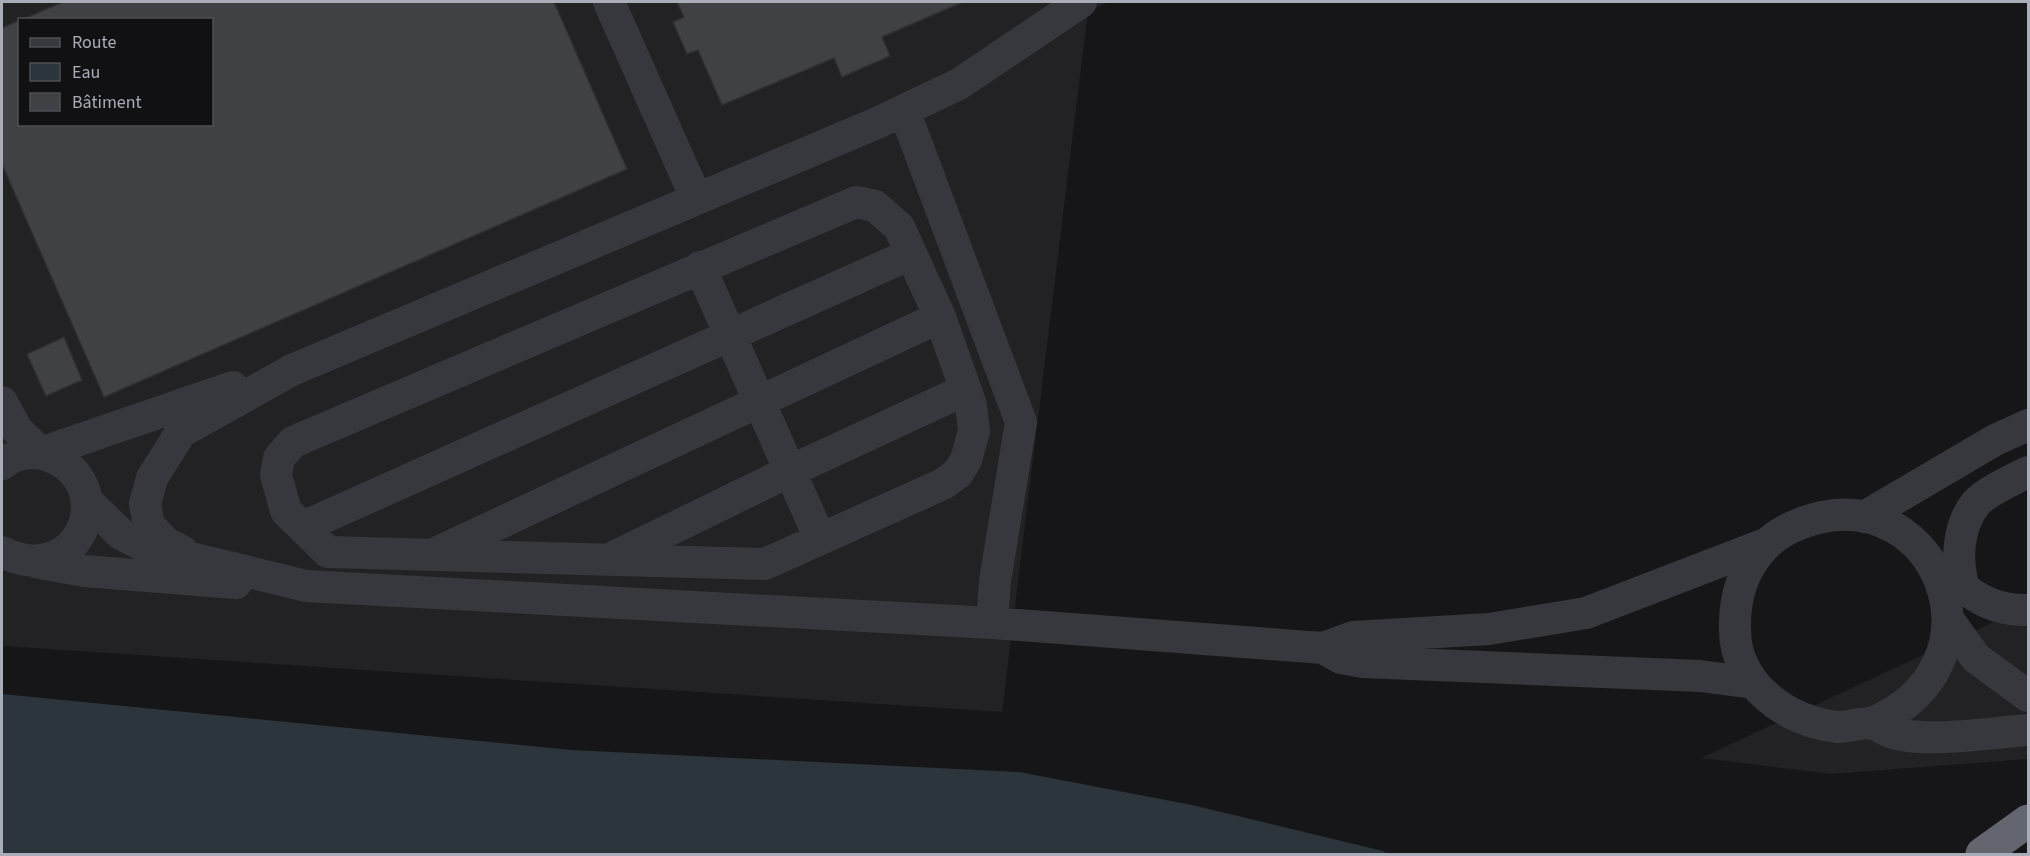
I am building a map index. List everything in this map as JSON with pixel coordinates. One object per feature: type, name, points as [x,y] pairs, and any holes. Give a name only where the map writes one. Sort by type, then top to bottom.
[{"type":"highway","points":[[1982,855],[2028,821]]},
{"type":"lane","points":[[609,2],[696,198]]},
{"type":"lane","points":[[200,560],[166,543],[149,525],[145,504],[152,478],[181,432],[292,370],[904,110],[959,84],[1081,2]]},
{"type":"lane","points":[[904,110],[1021,422],[995,581],[992,622]]},
{"type":"lane","points":[[856,202],[875,206],[899,227],[911,254],[940,317],[971,405],[974,431],[966,460],[958,473],[943,484],[765,564],[328,552],[286,511],[276,475],[279,458],[293,442],[856,202]]},
{"type":"lane","points":[[303,527],[911,254]]},
{"type":"lane","points":[[700,267],[820,539]]},
{"type":"lane","points":[[433,554],[940,317]]},
{"type":"lane","points":[[2,464],[23,454],[40,453],[250,381],[292,370]]},
{"type":"lane","points":[[611,559],[790,471],[965,390]]},
{"type":"lane","points":[[2,402],[17,430],[40,453],[58,459],[72,470],[82,484],[87,501],[86,519],[80,536],[68,549],[52,558],[34,562]]},
{"type":"lane","points":[[1863,517],[1995,440],[2028,425]]},
{"type":"lane","points":[[1964,588],[1958,567],[1960,536],[1976,503],[2028,472]]},
{"type":"lane","points":[[87,501],[121,534],[146,547],[316,587]]},
{"type":"lane","points":[[1323,648],[1353,637],[1489,629],[1586,613],[1768,543],[1796,524],[1829,515],[1863,517],[1892,527],[1916,544],[1934,568],[1944,592],[1948,619],[1943,653],[1928,684],[1903,708],[1872,723],[1839,728],[1807,722],[1777,707],[1754,683],[1742,661],[1735,636],[1734,610],[1740,585],[1751,562],[1768,543]]},
{"type":"lane","points":[[2,552],[16,559],[84,571],[196,581],[992,622],[1323,648],[1341,658],[1363,662],[1676,675],[1754,683]]},
{"type":"lane","points":[[316,587],[328,552]]},
{"type":"lane","points":[[765,564],[767,610]]},
{"type":"lane","points":[[1934,568],[1984,603],[2000,608],[2028,610]]},
{"type":"lane","points":[[1948,619],[1976,658],[2028,696]]},
{"type":"lane","points":[[1872,723],[1894,733],[1939,736],[2028,730]]},
{"type":"shaded area","points":[[2,2],[1109,2],[1088,11],[1002,712],[2,646]]},
{"type":"shaded area","points":[[2028,606],[2028,759],[1831,774],[1701,758]]},
{"type":"water","points":[[2,694],[572,750],[1019,772],[1192,805],[1383,851],[1387,854],[2,854]]},
{"type":"building","points":[[63,2],[554,2],[627,169],[104,397],[2,164],[2,28],[18,21],[18,126],[213,126],[213,18],[26,18]]},
{"type":"building","points":[[677,2],[963,2],[882,37],[890,56],[842,77],[834,58],[722,105],[698,50],[687,54],[673,22],[684,17]]},
{"type":"building","points":[[64,337],[82,380],[46,396],[27,354]]}]
